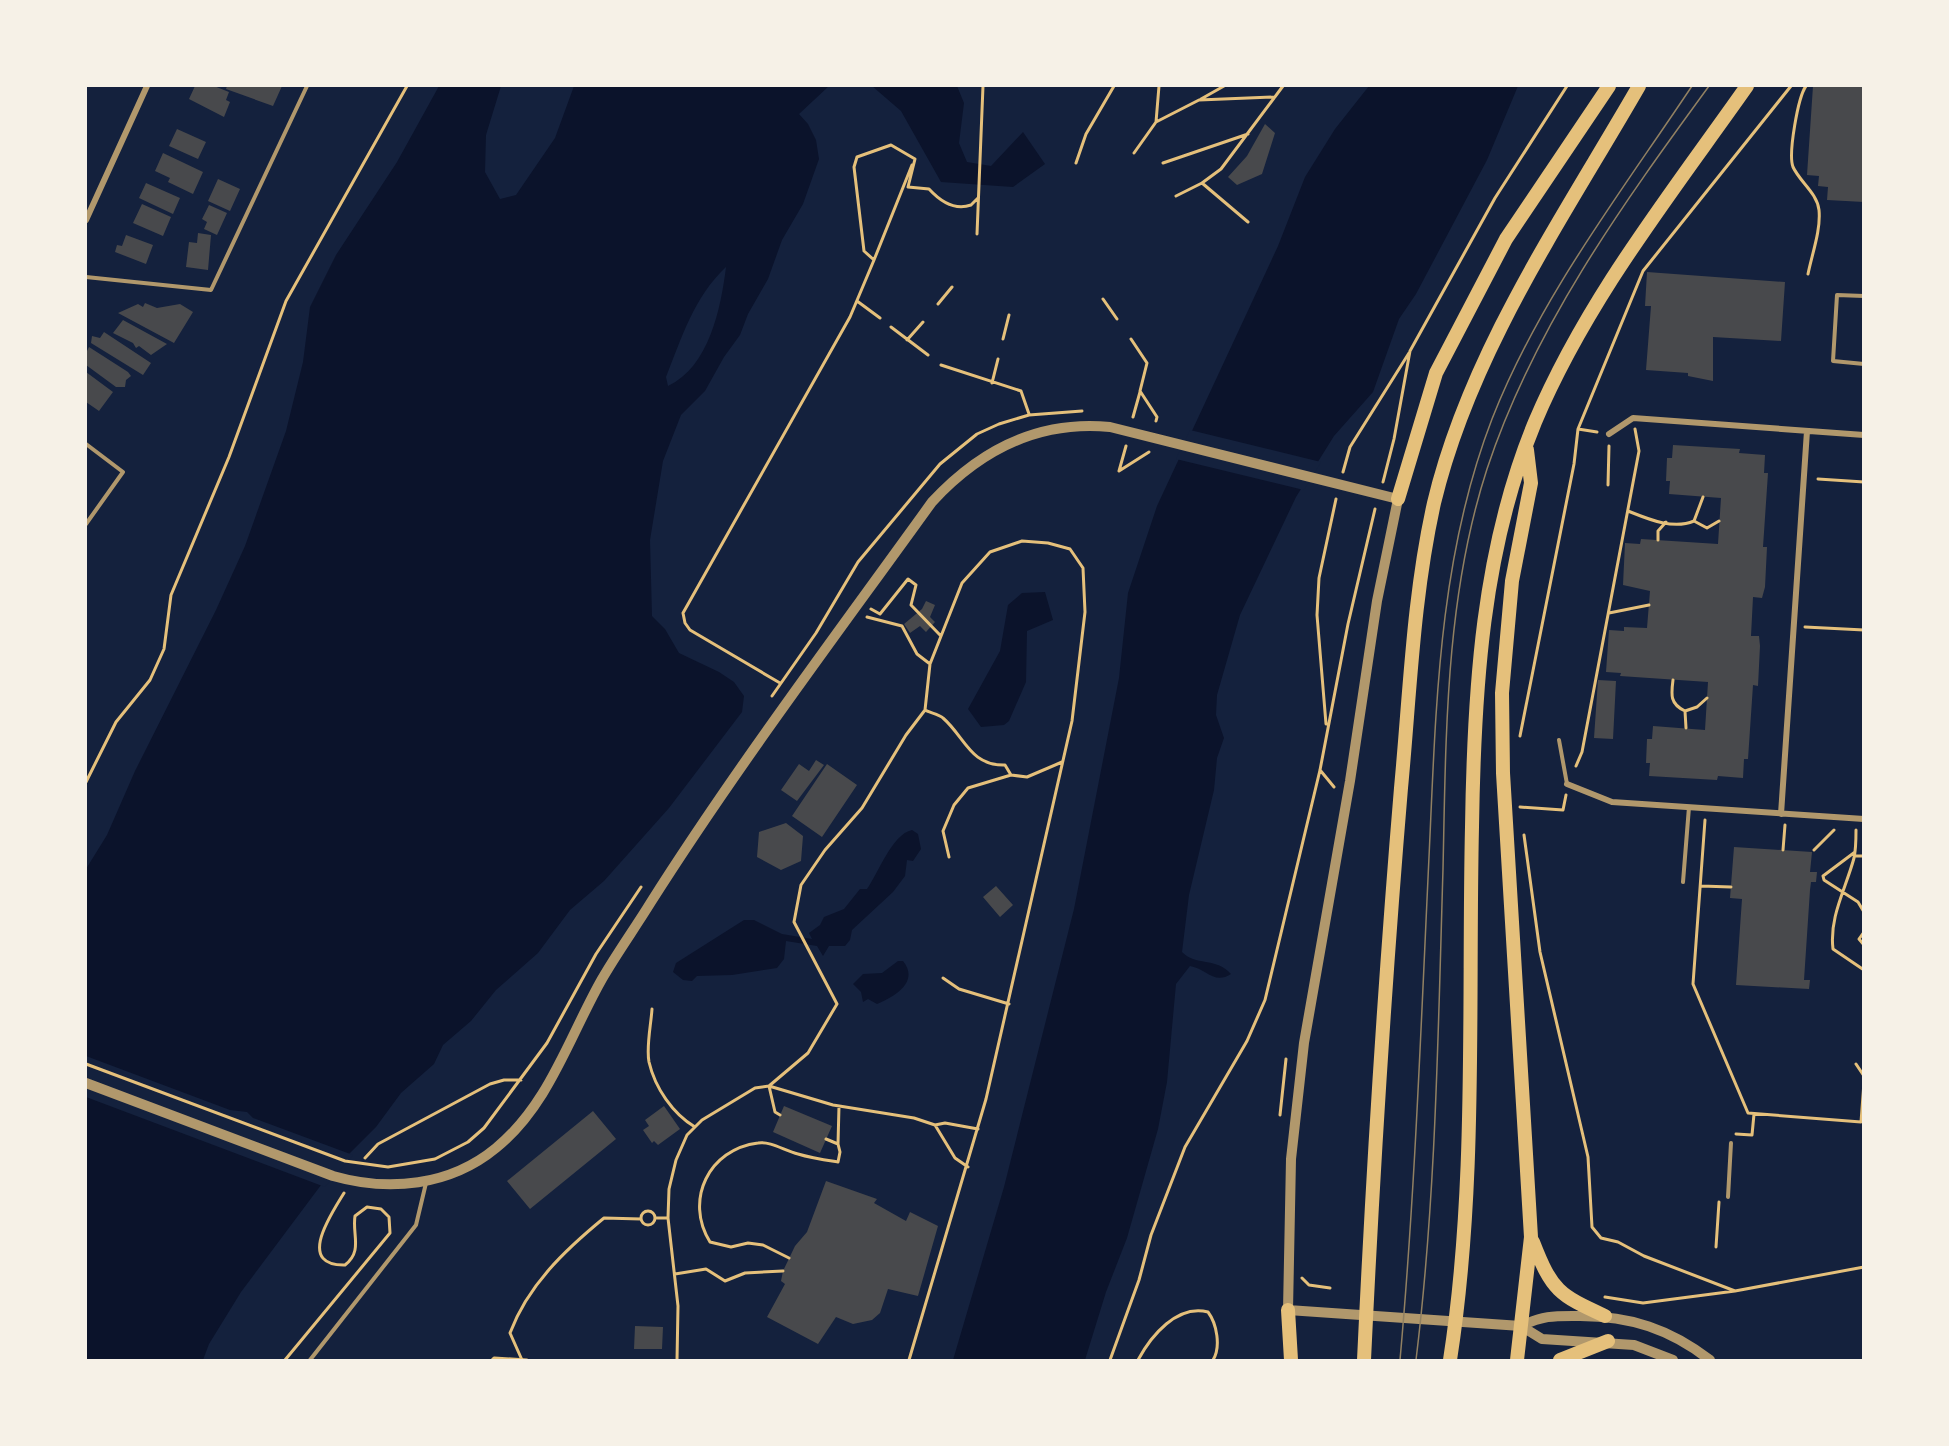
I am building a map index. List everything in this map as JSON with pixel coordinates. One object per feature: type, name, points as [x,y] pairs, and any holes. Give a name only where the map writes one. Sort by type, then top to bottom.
[{"type":"highway","points":[[1398,500],[1405,470],[1442,363],[1506,239],[1609,86]]},
{"type":"highway","points":[[1364,1360],[1389,930],[1414,623],[1435,502],[1464,411],[1506,317],[1640,86]]},
{"type":"highway","points":[[1450,1360],[1462,1241],[1468,1116],[1472,805],[1477,688],[1495,554],[1527,445],[1563,362],[1619,267],[1748,86]]},
{"type":"highway","points":[[1517,1360],[1531,1237],[1503,750],[1506,637],[1512,581],[1531,483],[1527,445]]},
{"type":"highway","points":[[1531,1237],[1546,1276],[1554,1288],[1573,1302],[1605,1316]]},
{"type":"highway","points":[[1288,1310],[1291,1360]]},
{"type":"highway","points":[[1560,1360],[1570,1354],[1608,1341]]},
{"type":"street","points":[[86,220],[147,86]]},
{"type":"street","points":[[1609,434],[1633,418],[1863,435]]},
{"type":"street","points":[[86,1083],[333,1176],[366,1184],[401,1186],[426,1182],[467,1167],[494,1150],[517,1130],[534,1110],[602,979],[663,882],[918,521],[952,480],[1004,445],[1045,430],[1089,425],[1110,427],[1398,500],[1377,602],[1347,804],[1304,1043],[1292,1159],[1288,1310],[1521,1326],[1542,1339],[1608,1341],[1654,1351],[1673,1360]]},
{"type":"street","points":[[1781,814],[1807,431]]},
{"type":"street","points":[[1568,784],[1612,802],[1863,819]]},
{"type":"street","points":[[1521,1326],[1543,1316],[1605,1316],[1628,1319],[1658,1328],[1687,1343],[1710,1360]]},
{"type":"lane","points":[[86,277],[211,290],[307,86]]},
{"type":"lane","points":[[1863,296],[1837,295],[1833,361],[1863,364]]},
{"type":"lane","points":[[86,444],[123,472],[86,524]]},
{"type":"lane","points":[[1559,740],[1568,784]]},
{"type":"lane","points":[[1683,882],[1689,807]]},
{"type":"lane","points":[[1728,1197],[1731,1143]]},
{"type":"lane","points":[[310,1360],[416,1225],[426,1182]]},
{"type":"path","points":[[86,782],[116,722],[150,680],[164,649],[171,595],[229,457],[286,301],[407,86]]},
{"type":"path","points":[[977,234],[983,86]]},
{"type":"path","points":[[1077,164],[1086,134],[1114,86]]},
{"type":"path","points":[[1156,122],[1159,86]]},
{"type":"path","points":[[1134,153],[1156,122],[1224,86]]},
{"type":"path","points":[[1176,196],[1202,183],[1221,169],[1250,134],[1283,86]]},
{"type":"path","points":[[1341,482],[1350,447],[1410,351],[1495,198],[1567,86]]},
{"type":"path","points":[[1806,86],[1798,104],[1790,156],[1797,174],[1817,199],[1819,211],[1808,274]]},
{"type":"path","points":[[1199,100],[1275,97]]},
{"type":"path","points":[[1163,163],[1250,134]]},
{"type":"path","points":[[874,260],[864,251],[859,190],[855,174],[857,157],[891,145],[915,159],[908,187],[929,189],[938,200],[955,207],[971,206],[978,196]]},
{"type":"path","points":[[780,683],[690,630],[685,623],[683,613],[688,599],[857,301],[912,165]]},
{"type":"path","points":[[1202,183],[1248,222]]},
{"type":"path","points":[[938,304],[952,287]]},
{"type":"path","points":[[1103,299],[1117,319]]},
{"type":"path","points":[[857,301],[880,318]]},
{"type":"path","points":[[1003,339],[1009,315]]},
{"type":"path","points":[[907,340],[923,322]]},
{"type":"path","points":[[891,327],[928,355]]},
{"type":"path","points":[[1131,339],[1147,363],[1132,419]]},
{"type":"path","points":[[1383,480],[1410,351]]},
{"type":"path","points":[[992,383],[998,359]]},
{"type":"path","points":[[941,365],[1021,391],[1029,414]]},
{"type":"path","points":[[1140,391],[1157,417],[1156,422]]},
{"type":"path","points":[[1522,818],[1520,807],[1563,810],[1568,784],[1582,752],[1639,451],[1633,418]]},
{"type":"path","points":[[1578,429],[1609,434],[1608,485]]},
{"type":"path","points":[[1126,444],[1119,471],[1148,454]]},
{"type":"path","points":[[1818,480],[1863,482]]},
{"type":"path","points":[[1326,729],[1317,615],[1319,578],[1338,494]]},
{"type":"path","points":[[1694,521],[1703,497]]},
{"type":"path","points":[[1110,1360],[1139,1280],[1151,1235],[1185,1147],[1247,1041],[1265,1000],[1320,770],[1326,729],[1376,508]]},
{"type":"path","points":[[1628,511],[1654,521],[1679,525],[1694,521],[1707,528],[1719,521]]},
{"type":"path","points":[[1658,540],[1658,531],[1666,522]]},
{"type":"path","points":[[769,1086],[808,1053],[837,1004],[794,922],[801,885],[825,850],[862,808],[906,735],[925,710],[930,664],[962,583],[990,552],[1022,541],[1048,543],[1070,549],[1083,568],[1085,612],[1074,710],[1010,1004],[968,1167],[909,1360]]},
{"type":"path","points":[[871,609],[880,614],[908,579],[916,585],[911,605],[940,635]]},
{"type":"path","points":[[838,591],[844,595]]},
{"type":"path","points":[[1608,613],[1648,605]]},
{"type":"path","points":[[866,617],[902,626],[917,654],[930,664]]},
{"type":"path","points":[[1794,626],[1863,630]]},
{"type":"path","points":[[1673,680],[1673,703],[1685,711]]},
{"type":"path","points":[[1685,711],[1697,707],[1707,698]]},
{"type":"path","points":[[925,710],[942,717],[965,747],[993,765],[1005,765],[1011,775]]},
{"type":"path","points":[[1685,711],[1686,728]]},
{"type":"path","points":[[949,857],[943,831],[954,805],[968,788],[1011,775],[1028,777],[1062,762]]},
{"type":"path","points":[[1705,820],[1693,984],[1748,1113],[1861,1122],[1863,1082]]},
{"type":"path","points":[[1783,850],[1785,825]]},
{"type":"path","points":[[1814,850],[1836,828]]},
{"type":"path","points":[[1523,829],[1540,952],[1588,1157],[1592,1227],[1601,1238],[1618,1242],[1644,1256],[1735,1291]]},
{"type":"path","points":[[1856,830],[1855,854],[1842,891],[1831,936],[1833,949],[1863,970]]},
{"type":"path","points":[[1863,856],[1855,854],[1823,876],[1824,880],[1858,902],[1863,912]]},
{"type":"path","points":[[1701,886],[1731,887]]},
{"type":"path","points":[[1863,932],[1859,939],[1863,945]]},
{"type":"path","points":[[943,978],[959,989],[1010,1004]]},
{"type":"path","points":[[1863,994],[1863,1016]]},
{"type":"path","points":[[652,1009],[649,1061],[659,1088],[680,1118],[695,1127]]},
{"type":"path","points":[[86,1064],[345,1161],[373,1167]]},
{"type":"path","points":[[1856,1064],[1863,1076]]},
{"type":"path","points":[[365,1158],[378,1144],[490,1084],[504,1080],[521,1080]]},
{"type":"path","points":[[769,1086],[775,1112],[780,1115]]},
{"type":"path","points":[[676,1360],[678,1306],[668,1218],[669,1189],[676,1160],[687,1135],[695,1127],[755,1088],[769,1086],[838,1106],[934,1125],[945,1123],[978,1129]]},
{"type":"path","points":[[789,1258],[763,1245],[748,1243],[731,1247],[710,1242],[701,1227],[698,1214],[702,1189],[717,1161],[734,1149],[760,1142],[795,1154],[838,1162],[840,1152],[838,1106]]},
{"type":"path","points":[[934,1125],[955,1158],[968,1167]]},
{"type":"path","points":[[826,1139],[838,1144]]},
{"type":"path","points":[[285,1360],[390,1233],[389,1217],[381,1209],[367,1207],[355,1216],[357,1251],[353,1259],[345,1264],[329,1262],[322,1256],[319,1248],[320,1237],[344,1192]]},
{"type":"path","points":[[641,1219],[648,1211],[654,1214],[655,1218]]},
{"type":"path","points":[[522,1360],[510,1333],[525,1300],[558,1260],[603,1218],[641,1219],[647,1225],[655,1218],[668,1218]]},
{"type":"path","points":[[1597,1295],[1643,1303],[1735,1291],[1863,1267]]},
{"type":"path","points":[[674,1274],[706,1269],[725,1281],[745,1273],[783,1271]]},
{"type":"path","points":[[1299,1276],[1309,1285],[1330,1288]]},
{"type":"path","points":[[1138,1360],[1163,1326],[1199,1310],[1208,1312],[1216,1330],[1216,1353],[1213,1360]]},
{"type":"path","points":[[492,1360],[494,1358],[527,1360]]},
{"type":"water","points":[[439,86],[501,86],[486,135],[485,172],[500,199],[516,195],[555,138],[574,86],[829,86],[799,114],[808,124],[816,140],[819,159],[803,204],[782,240],[768,279],[748,314],[740,335],[724,357],[705,391],[681,415],[663,461],[650,540],[652,616],[665,629],[679,653],[719,672],[734,682],[744,696],[742,712],[669,808],[604,881],[570,910],[538,953],[496,990],[471,1021],[443,1045],[434,1064],[401,1093],[376,1127],[330,1173],[241,1292],[209,1344],[203,1360],[86,1360],[86,869],[107,835],[135,771],[216,610],[245,546],[286,431],[303,362],[310,307],[336,255],[397,162]],"holes":[[[726,267],[721,300],[703,351],[694,365],[668,386],[666,377],[690,318],[705,291]]]},
{"type":"water","points":[[872,86],[957,86],[964,103],[959,143],[967,162],[991,166],[1023,132],[1045,164],[1013,187],[941,182],[901,111]]},
{"type":"water","points":[[1369,86],[1518,86],[1487,160],[1416,294],[1399,319],[1373,392],[1334,436],[1296,497],[1240,615],[1217,695],[1216,715],[1224,738],[1217,758],[1214,790],[1189,895],[1182,952],[1193,959],[1219,965],[1231,974],[1220,978],[1190,966],[1176,984],[1167,1082],[1158,1129],[1127,1238],[1106,1292],[1085,1360],[953,1360],[1004,1187],[1074,909],[1119,678],[1128,593],[1157,506],[1278,246],[1305,177],[1335,129]]},
{"type":"water","points":[[1045,592],[1053,620],[1027,631],[1026,682],[1009,721],[1004,725],[981,727],[968,709],[1000,651],[1008,605],[1022,593]]},
{"type":"water","points":[[912,830],[918,834],[921,849],[913,861],[907,860],[905,876],[893,892],[852,930],[850,940],[845,946],[829,946],[823,956],[817,946],[786,941],[784,959],[777,968],[732,975],[697,976],[692,981],[683,980],[673,972],[676,963],[744,920],[754,920],[782,934],[812,939],[809,933],[820,925],[824,917],[844,909],[860,889],[867,889],[892,846],[905,833]]},
{"type":"water","points":[[898,961],[903,961],[907,969],[907,982],[903,988],[877,1004],[868,999],[863,1002],[861,992],[853,984],[863,974],[882,973]]},
{"type":"pier","points":[[1190,430],[1321,462],[1304,490],[1176,459]]},
{"type":"pier","points":[[86,1056],[230,1110],[247,1112],[253,1118],[353,1155],[325,1187],[86,1097]]},
{"type":"building","points":[[195,86],[214,86],[229,92],[226,100],[230,102],[224,117],[189,99]]},
{"type":"building","points":[[227,86],[282,86],[273,106],[226,89]]},
{"type":"building","points":[[1813,86],[1864,86],[1864,202],[1827,200],[1828,187],[1818,186],[1819,176],[1807,175]]},
{"type":"building","points":[[1265,124],[1275,133],[1262,174],[1237,185],[1228,177],[1247,156]]},
{"type":"building","points":[[177,129],[206,142],[198,159],[169,146]]},
{"type":"building","points":[[163,153],[203,172],[193,194],[168,182],[170,178],[155,171]]},
{"type":"building","points":[[218,179],[240,189],[230,211],[208,201]]},
{"type":"building","points":[[146,183],[180,198],[173,214],[139,198]]},
{"type":"building","points":[[142,204],[171,217],[163,236],[133,223]]},
{"type":"building","points":[[209,205],[227,213],[217,235],[204,229],[207,222],[202,219]]},
{"type":"building","points":[[198,233],[211,235],[208,270],[186,267],[189,242],[197,243]]},
{"type":"building","points":[[126,235],[153,245],[146,264],[115,252],[117,245],[122,246]]},
{"type":"building","points":[[1647,272],[1785,282],[1781,341],[1713,337],[1713,381],[1688,376],[1688,373],[1646,370],[1651,306],[1645,306]]},
{"type":"building","points":[[145,303],[157,308],[180,304],[193,312],[174,343],[118,313],[138,304],[143,307]]},
{"type":"building","points":[[123,320],[167,344],[151,355],[139,346],[136,348],[133,343],[113,333]]},
{"type":"building","points":[[104,332],[151,363],[143,375],[91,343],[92,336],[100,338]]},
{"type":"building","points":[[89,347],[128,372],[131,376],[126,380],[125,387],[116,387],[86,365],[86,353]]},
{"type":"building","points":[[86,372],[113,392],[99,411],[86,402]]},
{"type":"building","points":[[1673,445],[1740,449],[1739,453],[1765,455],[1764,473],[1768,473],[1763,547],[1767,547],[1765,587],[1762,598],[1753,597],[1751,636],[1759,636],[1760,646],[1758,686],[1753,685],[1748,759],[1744,759],[1743,778],[1718,776],[1717,780],[1649,776],[1650,763],[1646,763],[1647,739],[1652,739],[1653,726],[1705,730],[1708,682],[1620,676],[1621,673],[1606,672],[1609,630],[1624,631],[1624,627],[1647,628],[1650,591],[1623,585],[1625,543],[1640,544],[1641,539],[1718,544],[1721,498],[1669,494],[1670,481],[1666,481],[1667,458],[1672,458]]},
{"type":"building","points":[[926,601],[935,605],[930,617],[935,622],[926,632],[920,626],[910,633],[904,624],[922,609]]},
{"type":"building","points":[[1598,680],[1616,681],[1613,739],[1594,738]]},
{"type":"building","points":[[816,760],[824,765],[797,801],[781,790],[799,764],[809,771]]},
{"type":"building","points":[[827,764],[857,785],[822,837],[792,816]]},
{"type":"building","points":[[786,823],[803,836],[801,861],[781,870],[757,857],[759,832]]},
{"type":"building","points":[[1734,847],[1812,852],[1810,872],[1817,872],[1816,882],[1811,882],[1810,890],[1804,980],[1810,980],[1809,989],[1736,985],[1742,899],[1730,898]]},
{"type":"building","points":[[996,886],[1013,905],[1000,917],[983,897]]},
{"type":"building","points":[[664,1106],[680,1129],[658,1145],[654,1141],[652,1143],[643,1130],[649,1126],[645,1120]]},
{"type":"building","points":[[784,1106],[832,1126],[820,1153],[773,1132]]},
{"type":"building","points":[[593,1111],[616,1139],[530,1209],[507,1181]]},
{"type":"building","points":[[826,1181],[877,1199],[874,1203],[906,1221],[910,1212],[938,1226],[918,1296],[888,1289],[880,1313],[872,1320],[853,1324],[836,1317],[818,1344],[767,1317],[785,1284],[781,1281],[783,1271],[795,1246],[807,1232]]},
{"type":"building","points":[[635,1326],[663,1327],[662,1349],[634,1349]]},
{"type":"tram line","points":[[1400,1360],[1414,1172],[1438,690],[1450,580],[1460,526],[1474,472],[1492,419],[1533,331],[1583,247],[1692,86]]},
{"type":"tram line","points":[[1416,1360],[1432,1177],[1450,668],[1455,617],[1473,518],[1487,469],[1506,417],[1555,317],[1613,222],[1709,86]]}]
